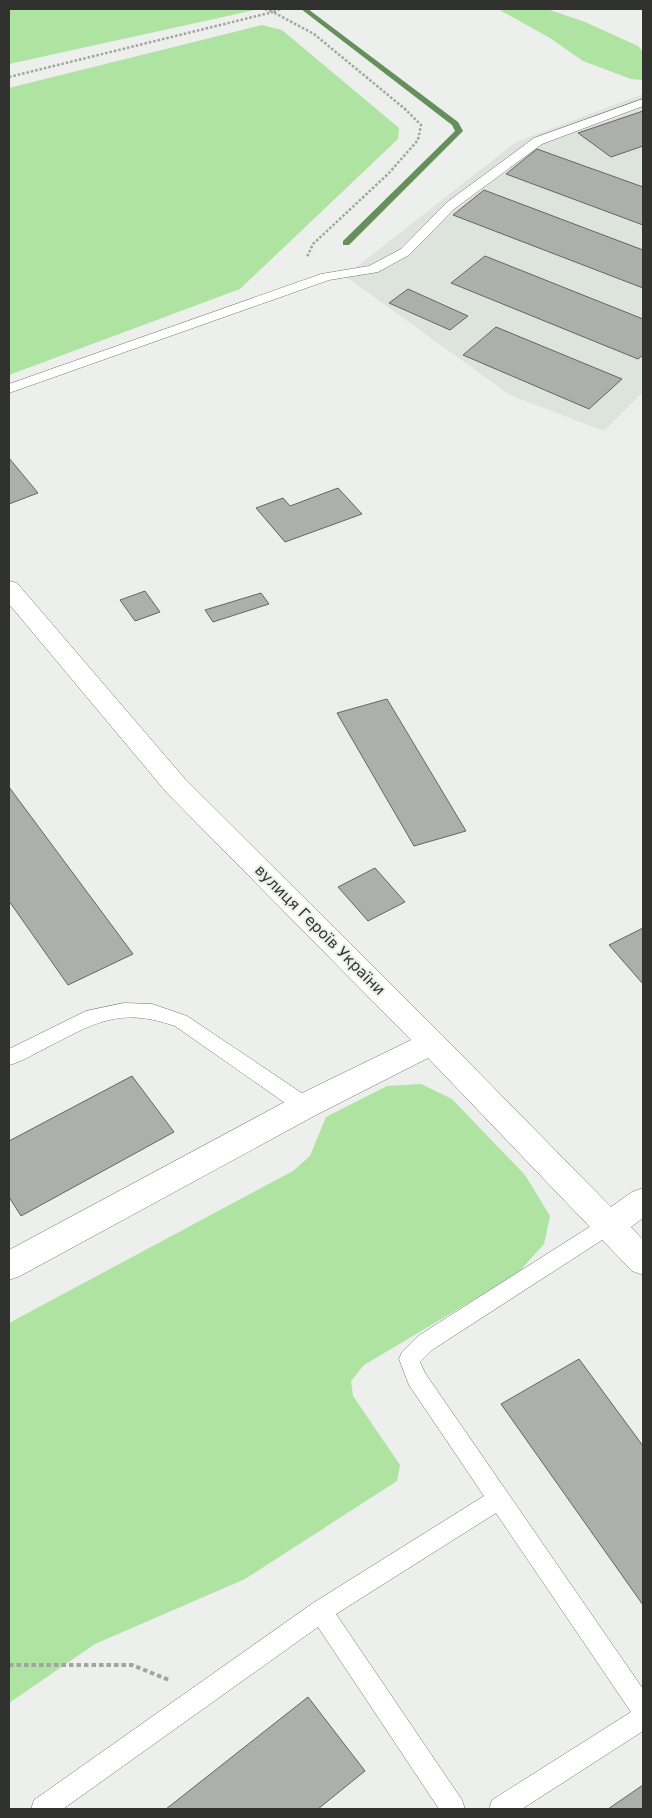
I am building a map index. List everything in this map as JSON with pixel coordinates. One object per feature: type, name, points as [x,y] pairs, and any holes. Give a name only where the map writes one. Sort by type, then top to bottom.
[{"type":"street","name":"вулиця Героїв України","points":[[9,589],[176,786],[432,1043],[643,1261]]},
{"type":"street","points":[[9,1266],[305,1106],[432,1043]]},
{"type":"street","points":[[609,1225],[643,1200]]},
{"type":"lane","points":[[9,389],[326,277],[373,269],[406,252],[450,206],[538,141],[643,102]]},
{"type":"lane","points":[[9,1058],[92,1016],[124,1010],[152,1011],[181,1021],[305,1106]]},
{"type":"lane","points":[[609,1225],[425,1344],[409,1359],[416,1378],[643,1709]]},
{"type":"lane","points":[[44,1809],[321,1610],[498,1499]]},
{"type":"lane","points":[[321,1610],[453,1809]]},
{"type":"lane","points":[[500,1809],[643,1718]]},
{"type":"path","points":[[265,9],[314,34],[406,109],[421,126],[418,140],[390,173],[313,244],[306,260]]},
{"type":"path","points":[[9,77],[280,9]]},
{"type":"path","points":[[9,1665],[132,1665],[204,1694]]},
{"type":"shaded area","points":[[643,94],[643,392],[604,431],[510,395],[345,276],[516,142]]},
{"type":"green space","points":[[9,9],[259,9],[9,64]]},
{"type":"green space","points":[[498,9],[547,9],[585,22],[638,46],[643,52],[643,80],[631,79],[583,61],[550,38]]},
{"type":"green space","points":[[262,25],[282,30],[399,128],[398,139],[240,289],[9,375],[9,88]]},
{"type":"green space","points":[[421,1084],[452,1099],[525,1175],[550,1216],[544,1244],[517,1274],[364,1365],[351,1381],[353,1396],[400,1465],[397,1481],[245,1579],[95,1644],[9,1703],[9,1323],[293,1171],[310,1156],[326,1117],[387,1086]]},
{"type":"building","points":[[643,111],[643,146],[611,157],[578,133]]},
{"type":"building","points":[[537,149],[643,187],[643,225],[506,174]]},
{"type":"building","points":[[484,190],[643,250],[643,288],[453,215]]},
{"type":"building","points":[[485,256],[643,319],[643,355],[638,359],[451,283]]},
{"type":"building","points":[[408,289],[468,316],[450,330],[389,303]]},
{"type":"building","points":[[496,327],[622,379],[589,409],[463,355]]},
{"type":"building","points":[[9,458],[38,493],[9,504]]},
{"type":"building","points":[[338,488],[362,514],[285,542],[256,508],[283,498],[290,506]]},
{"type":"building","points":[[145,591],[160,612],[135,621],[120,600]]},
{"type":"building","points":[[261,593],[269,604],[213,622],[205,610]]},
{"type":"building","points":[[387,699],[466,831],[414,846],[337,713]]},
{"type":"building","points":[[9,787],[133,954],[68,985],[9,901]]},
{"type":"building","points":[[375,868],[405,902],[368,921],[338,887]]},
{"type":"building","points":[[643,928],[643,984],[609,945]]},
{"type":"building","points":[[132,1076],[174,1132],[21,1216],[9,1197],[9,1141]]},
{"type":"building","points":[[579,1359],[643,1446],[643,1605],[501,1404]]},
{"type":"building","points":[[308,1697],[365,1771],[318,1809],[166,1809]]},
{"type":"building","points":[[643,1785],[643,1809],[608,1809]]},
{"type":"waterway","points":[[304,9],[455,124],[459,131],[346,243]]}]
